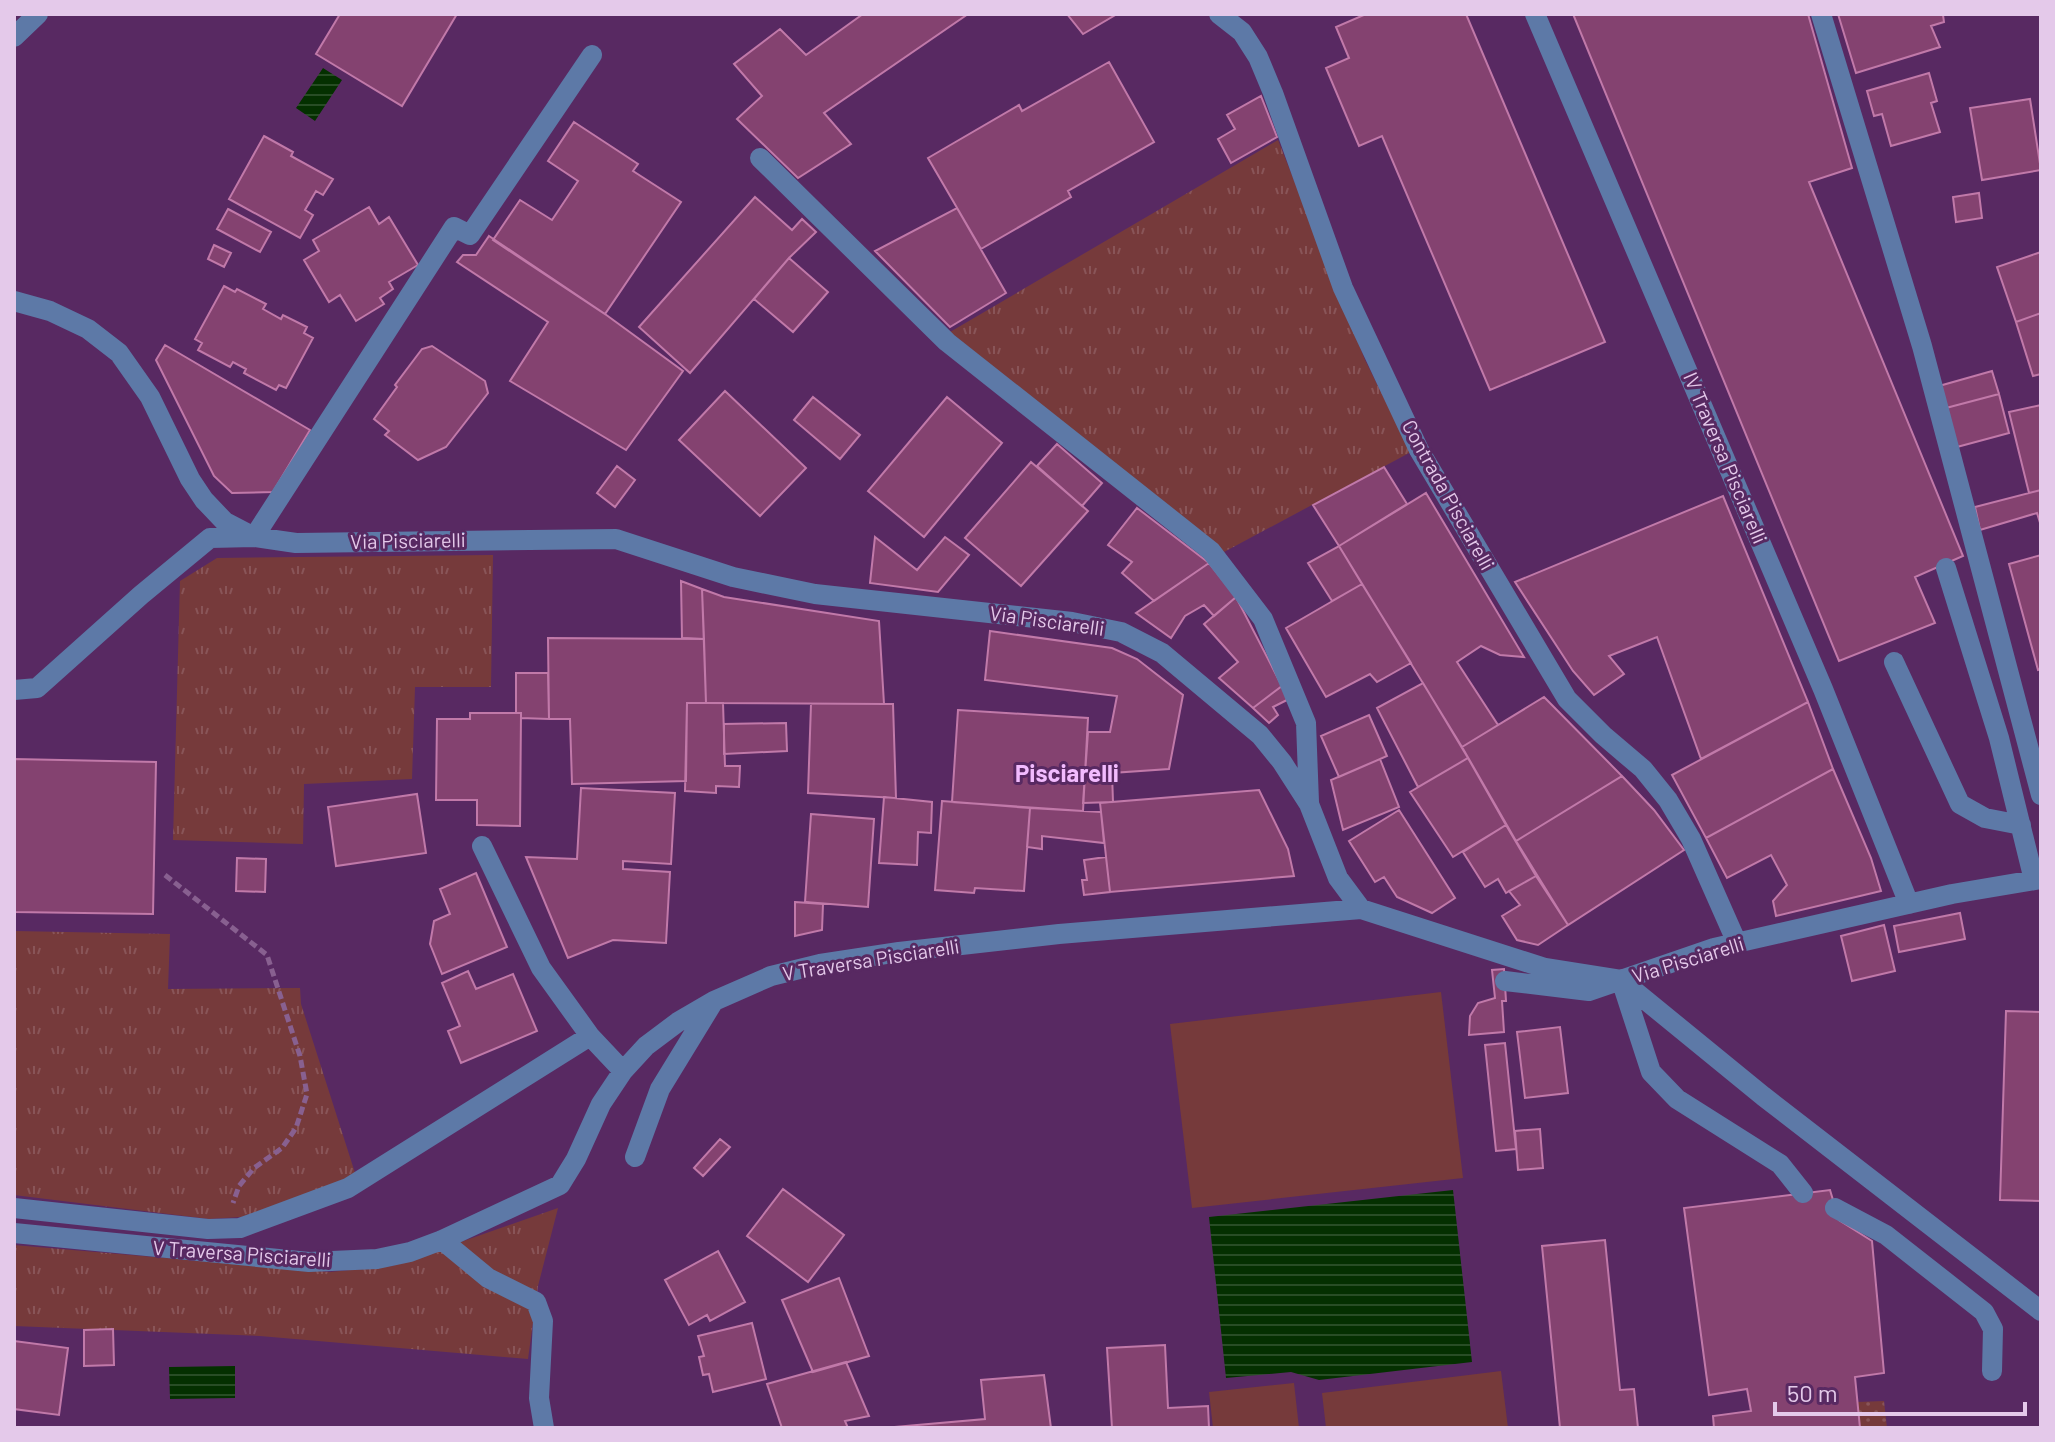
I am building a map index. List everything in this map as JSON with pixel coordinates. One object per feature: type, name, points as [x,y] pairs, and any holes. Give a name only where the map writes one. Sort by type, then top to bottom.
[{"type":"street","points":[[14,37],[38,14]]},
{"type":"street","name":"Contrada Pisciarelli","points":[[1219,14],[1242,32],[1258,57],[1343,288],[1419,450],[1567,699],[1643,769],[1668,800],[1691,839],[1737,943]]},
{"type":"street","name":"IV Traversa Pisciarelli","points":[[1535,14],[1823,689],[1909,904]]},
{"type":"street","points":[[1821,14],[1922,346],[2041,795]]},
{"type":"street","points":[[14,690],[37,688],[210,538],[254,537],[454,227],[470,235],[592,55]]},
{"type":"street","points":[[760,158],[947,342],[1211,551],[1263,619],[1306,723],[1309,804]]},
{"type":"street","name":"Via Pisciarelli","points":[[14,301],[50,311],[88,329],[119,353],[150,397],[190,479],[204,500],[225,522],[254,537],[296,543],[616,539],[733,577],[815,594],[1072,622],[1121,632],[1162,653],[1260,735],[1309,804],[1338,878],[1361,909],[1545,968],[1621,980],[1714,948],[1909,904],[2038,879]]},
{"type":"street","points":[[1946,568],[1999,738],[2038,879]]},
{"type":"street","points":[[1894,662],[1960,804],[1985,818],[2021,825]]},
{"type":"street","points":[[482,846],[541,968],[590,1036],[623,1071]]},
{"type":"street","name":"V Traversa Pisciarelli","points":[[14,1233],[309,1262],[377,1259],[410,1252],[560,1185],[576,1159],[601,1104],[623,1071],[646,1046],[714,1001],[771,976],[820,964],[899,952],[1059,934],[1361,909]]},
{"type":"street","points":[[1505,981],[1589,991],[1621,980]]},
{"type":"street","points":[[1621,980],[1651,1072],[1677,1099],[1780,1164],[1803,1193]]},
{"type":"street","points":[[1621,980],[1763,1096],[2041,1311]]},
{"type":"street","points":[[635,1157],[660,1089],[714,1001]]},
{"type":"street","points":[[14,1208],[208,1229],[240,1228],[348,1188],[590,1036]]},
{"type":"street","points":[[1835,1208],[1886,1235],[1984,1312],[1993,1329],[1992,1371]]},
{"type":"street","points":[[442,1240],[488,1278],[536,1302],[543,1321],[539,1398],[544,1428]]},
{"type":"path","points":[[165,875],[267,955],[300,1056],[307,1094],[296,1128],[282,1148],[254,1168],[239,1186],[233,1202],[240,1228]]},
{"type":"green space","points":[[1278,140],[1365,360],[1411,452],[1224,552],[950,332]]},
{"type":"green space","points":[[493,555],[491,687],[415,687],[412,779],[304,784],[303,844],[173,840],[180,581],[217,558]]},
{"type":"green space","points":[[14,931],[170,934],[168,989],[300,988],[301,1004],[356,1176],[256,1216],[209,1219],[14,1195]]},
{"type":"green space","points":[[1441,992],[1463,1178],[1192,1208],[1170,1024]]},
{"type":"green space","points":[[558,1208],[538,1286],[528,1359],[260,1336],[14,1326],[14,1245],[330,1272],[392,1266]]},
{"type":"green space","points":[[1501,1371],[1508,1428],[1326,1428],[1322,1393]]},
{"type":"green space","points":[[1294,1383],[1299,1428],[1213,1428],[1209,1392]]},
{"type":"green space","points":[[1884,1401],[1887,1428],[1860,1428],[1857,1402]]},
{"type":"shaded area","points":[[323,68],[342,80],[315,121],[296,108]]},
{"type":"shaded area","points":[[1453,1190],[1472,1362],[1319,1380],[1291,1372],[1226,1378],[1209,1217]]},
{"type":"shaded area","points":[[235,1366],[235,1398],[170,1399],[169,1367]]},
{"type":"building","points":[[340,14],[457,14],[402,106],[316,54]]},
{"type":"building","points":[[863,14],[968,14],[824,113],[851,144],[798,178],[737,119],[762,96],[734,64],[780,29],[806,55]]},
{"type":"building","points":[[1067,14],[1117,14],[1083,34]]},
{"type":"building","points":[[1366,14],[1466,14],[1605,342],[1490,390],[1382,136],[1359,146],[1326,68],[1349,58],[1336,27]]},
{"type":"building","points":[[1573,14],[1808,14],[1852,168],[1809,182],[1963,556],[1915,577],[1935,623],[1839,661]]},
{"type":"building","points":[[1838,14],[1954,14],[1943,15],[1944,22],[1931,26],[1940,47],[1856,73]]},
{"type":"building","points":[[1109,62],[1154,142],[1068,191],[1071,197],[981,249],[928,158],[1019,105],[1022,111]]},
{"type":"building","points":[[1929,73],[1937,101],[1931,103],[1940,132],[1891,146],[1882,114],[1874,116],[1867,91]]},
{"type":"building","points":[[1261,96],[1277,137],[1231,163],[1218,139],[1235,129],[1227,115]]},
{"type":"building","points":[[2030,99],[2041,170],[1982,180],[1970,108]]},
{"type":"building","points":[[574,122],[638,164],[633,171],[681,202],[605,314],[493,240],[520,200],[552,220],[578,181],[548,161]]},
{"type":"building","points":[[264,136],[293,152],[291,156],[333,179],[323,195],[316,191],[305,210],[313,215],[300,238],[229,199]]},
{"type":"building","points":[[1979,193],[1982,218],[1956,222],[1953,197]]},
{"type":"building","points":[[755,197],[792,230],[802,219],[816,232],[789,258],[690,373],[639,327]]},
{"type":"building","points":[[369,207],[379,224],[389,217],[418,265],[389,282],[393,289],[380,298],[384,304],[356,321],[340,295],[329,302],[304,260],[319,251],[313,240]]},
{"type":"building","points":[[957,208],[1006,293],[950,327],[875,251]]},
{"type":"building","points":[[228,209],[271,232],[260,252],[217,229]]},
{"type":"building","points":[[489,236],[683,371],[626,450],[510,381],[548,322],[457,262],[463,255],[476,255]]},
{"type":"building","points":[[214,245],[231,253],[224,267],[208,259]]},
{"type":"building","points":[[2041,252],[2041,313],[2016,322],[1997,267]]},
{"type":"building","points":[[789,258],[828,292],[793,332],[754,299]]},
{"type":"building","points":[[224,286],[266,304],[263,309],[281,319],[283,315],[307,327],[304,333],[313,338],[286,388],[279,385],[276,390],[244,373],[246,369],[233,362],[230,367],[198,350],[202,343],[195,339]]},
{"type":"building","points":[[2041,313],[2041,374],[2033,376],[2016,322]]},
{"type":"building","points":[[165,345],[310,430],[273,492],[232,493],[214,476],[156,360]]},
{"type":"building","points":[[432,346],[485,381],[488,393],[446,447],[418,460],[385,435],[389,431],[374,419],[422,349]]},
{"type":"building","points":[[1992,371],[1999,394],[1946,408],[1939,386]]},
{"type":"building","points":[[725,391],[806,468],[760,516],[679,440]]},
{"type":"building","points":[[1999,394],[2009,433],[1957,447],[1946,408]]},
{"type":"building","points":[[813,397],[860,435],[840,459],[794,420]]},
{"type":"building","points":[[947,397],[1002,443],[924,537],[868,491]]},
{"type":"building","points":[[2041,405],[2041,490],[2029,493],[2009,412]]},
{"type":"building","points":[[1057,444],[1102,483],[1082,506],[1037,466]]},
{"type":"building","points":[[1031,462],[1088,511],[1021,586],[965,538]]},
{"type":"building","points":[[617,466],[635,480],[615,507],[597,493]]},
{"type":"building","points":[[1384,467],[1407,504],[1339,546],[1313,505]]},
{"type":"building","points":[[2041,490],[2041,526],[2037,513],[1980,530],[1975,507]]},
{"type":"building","points":[[1426,493],[1524,657],[1500,655],[1481,646],[1457,662],[1498,725],[1462,747],[1339,546]]},
{"type":"building","points":[[1723,496],[1808,702],[1701,759],[1657,637],[1609,656],[1624,674],[1594,695],[1573,671],[1515,582]]},
{"type":"building","points":[[1137,508],[1209,563],[1154,601],[1122,573],[1132,562],[1108,545]]},
{"type":"building","points":[[875,537],[917,570],[945,537],[969,555],[938,592],[870,583]]},
{"type":"building","points":[[1339,546],[1362,584],[1332,601],[1308,563]]},
{"type":"building","points":[[2041,555],[2041,669],[2038,670],[2009,564]]},
{"type":"building","points":[[1209,563],[1236,597],[1214,616],[1204,605],[1185,616],[1171,638],[1136,613]]},
{"type":"building","points":[[681,581],[702,589],[704,639],[682,638]]},
{"type":"building","points":[[1362,584],[1411,663],[1377,682],[1370,674],[1326,697],[1286,628]]},
{"type":"building","points":[[702,589],[724,597],[879,621],[884,704],[706,703]]},
{"type":"building","points":[[1236,597],[1282,686],[1253,708],[1219,678],[1238,662],[1204,624]]},
{"type":"building","points":[[990,631],[1112,648],[1137,659],[1183,695],[1169,769],[1112,773],[1113,802],[1083,803],[1088,732],[1110,732],[1117,696],[985,680]]},
{"type":"building","points":[[548,638],[704,639],[706,703],[687,703],[686,781],[572,784],[570,719],[549,719]]},
{"type":"building","points":[[516,673],[548,673],[549,719],[521,718],[521,713],[516,713]]},
{"type":"building","points":[[1423,683],[1468,758],[1418,787],[1377,708]]},
{"type":"building","points":[[1282,686],[1289,699],[1273,707],[1278,715],[1269,723],[1253,708]]},
{"type":"building","points":[[1544,697],[1622,776],[1516,841],[1462,747]]},
{"type":"building","points":[[1808,702],[1833,769],[1706,838],[1672,775]]},
{"type":"building","points":[[687,703],[723,703],[725,766],[740,766],[739,787],[716,786],[716,793],[685,791]]},
{"type":"building","points":[[811,704],[893,704],[896,798],[808,793]]},
{"type":"building","points":[[958,710],[1088,718],[1083,811],[952,802]]},
{"type":"building","points":[[470,713],[521,713],[520,826],[477,825],[477,800],[436,800],[437,719],[470,719]]},
{"type":"building","points":[[1369,715],[1387,756],[1339,777],[1321,736]]},
{"type":"building","points":[[786,723],[787,751],[724,754],[724,724]]},
{"type":"building","points":[[1468,758],[1506,825],[1453,857],[1410,792]]},
{"type":"building","points":[[14,759],[156,762],[153,914],[14,912]]},
{"type":"building","points":[[1380,759],[1399,807],[1343,830],[1331,780]]},
{"type":"building","points":[[1833,769],[1871,858],[1881,891],[1776,916],[1773,901],[1787,885],[1771,855],[1727,878],[1706,838]]},
{"type":"building","points":[[1622,776],[1654,810],[1684,850],[1568,925],[1516,841]]},
{"type":"building","points":[[581,788],[675,793],[671,864],[623,861],[623,869],[670,872],[666,943],[613,940],[568,958],[526,857],[577,859]]},
{"type":"building","points":[[1259,790],[1288,849],[1294,876],[1110,892],[1100,803]]},
{"type":"building","points":[[417,794],[426,853],[336,866],[328,807]]},
{"type":"building","points":[[884,797],[932,802],[931,833],[918,832],[917,865],[879,863]]},
{"type":"building","points":[[942,801],[1030,808],[1024,891],[975,888],[974,893],[935,890]]},
{"type":"building","points":[[1030,808],[1101,812],[1104,843],[1042,836],[1042,849],[1027,847]]},
{"type":"building","points":[[1399,810],[1455,898],[1432,913],[1397,897],[1384,877],[1375,882],[1349,841]]},
{"type":"building","points":[[811,814],[874,819],[868,907],[805,902]]},
{"type":"building","points":[[1506,825],[1536,876],[1506,893],[1498,879],[1485,887],[1463,852]]},
{"type":"building","points":[[1106,857],[1110,892],[1084,895],[1082,880],[1087,880],[1084,860]]},
{"type":"building","points":[[237,858],[266,859],[265,892],[236,891]]},
{"type":"building","points":[[476,873],[507,947],[442,974],[430,944],[434,921],[450,914],[440,889]]},
{"type":"building","points":[[1536,876],[1568,925],[1538,945],[1517,940],[1502,916],[1520,905],[1509,891]]},
{"type":"building","points":[[795,902],[823,904],[822,930],[795,936]]},
{"type":"building","points":[[1960,913],[1965,939],[1899,952],[1894,926]]},
{"type":"building","points":[[1884,925],[1895,971],[1852,981],[1841,936]]},
{"type":"building","points":[[1504,969],[1504,1032],[1469,1035],[1470,1016],[1478,1003],[1495,998],[1492,970]]},
{"type":"building","points":[[468,971],[476,989],[513,974],[537,1031],[461,1063],[448,1031],[460,1026],[442,983]]},
{"type":"building","points":[[2006,1011],[2041,1012],[2041,1201],[2000,1200]]},
{"type":"building","points":[[1560,1027],[1568,1093],[1525,1098],[1517,1032]]},
{"type":"building","points":[[1505,1043],[1516,1149],[1496,1151],[1485,1045]]},
{"type":"building","points":[[1540,1129],[1543,1168],[1518,1170],[1515,1131]]},
{"type":"building","points":[[720,1139],[730,1147],[703,1176],[694,1168]]},
{"type":"building","points":[[783,1189],[844,1235],[808,1282],[747,1236]]},
{"type":"building","points":[[1830,1190],[1839,1220],[1872,1241],[1884,1373],[1855,1377],[1860,1428],[1714,1428],[1713,1416],[1751,1411],[1747,1389],[1709,1395],[1684,1208]]},
{"type":"building","points":[[1605,1240],[1620,1390],[1634,1389],[1638,1428],[1560,1428],[1542,1246]]},
{"type":"building","points":[[718,1251],[745,1302],[710,1321],[707,1315],[689,1325],[665,1280]]},
{"type":"building","points":[[839,1278],[869,1356],[813,1372],[782,1300]]},
{"type":"building","points":[[752,1323],[766,1379],[713,1392],[709,1374],[703,1375],[699,1357],[704,1356],[698,1336]]},
{"type":"building","points":[[113,1329],[114,1365],[84,1366],[84,1330]]},
{"type":"building","points":[[14,1341],[68,1348],[59,1415],[14,1409]]},
{"type":"building","points":[[1165,1345],[1168,1408],[1208,1406],[1209,1428],[1112,1428],[1107,1348]]},
{"type":"building","points":[[846,1362],[869,1416],[845,1421],[848,1428],[782,1428],[767,1384]]},
{"type":"building","points":[[1044,1375],[1051,1428],[883,1428],[985,1419],[981,1380]]},
{"type":"district","name":"Pisciarelli","points":[[1067,774]]}]
